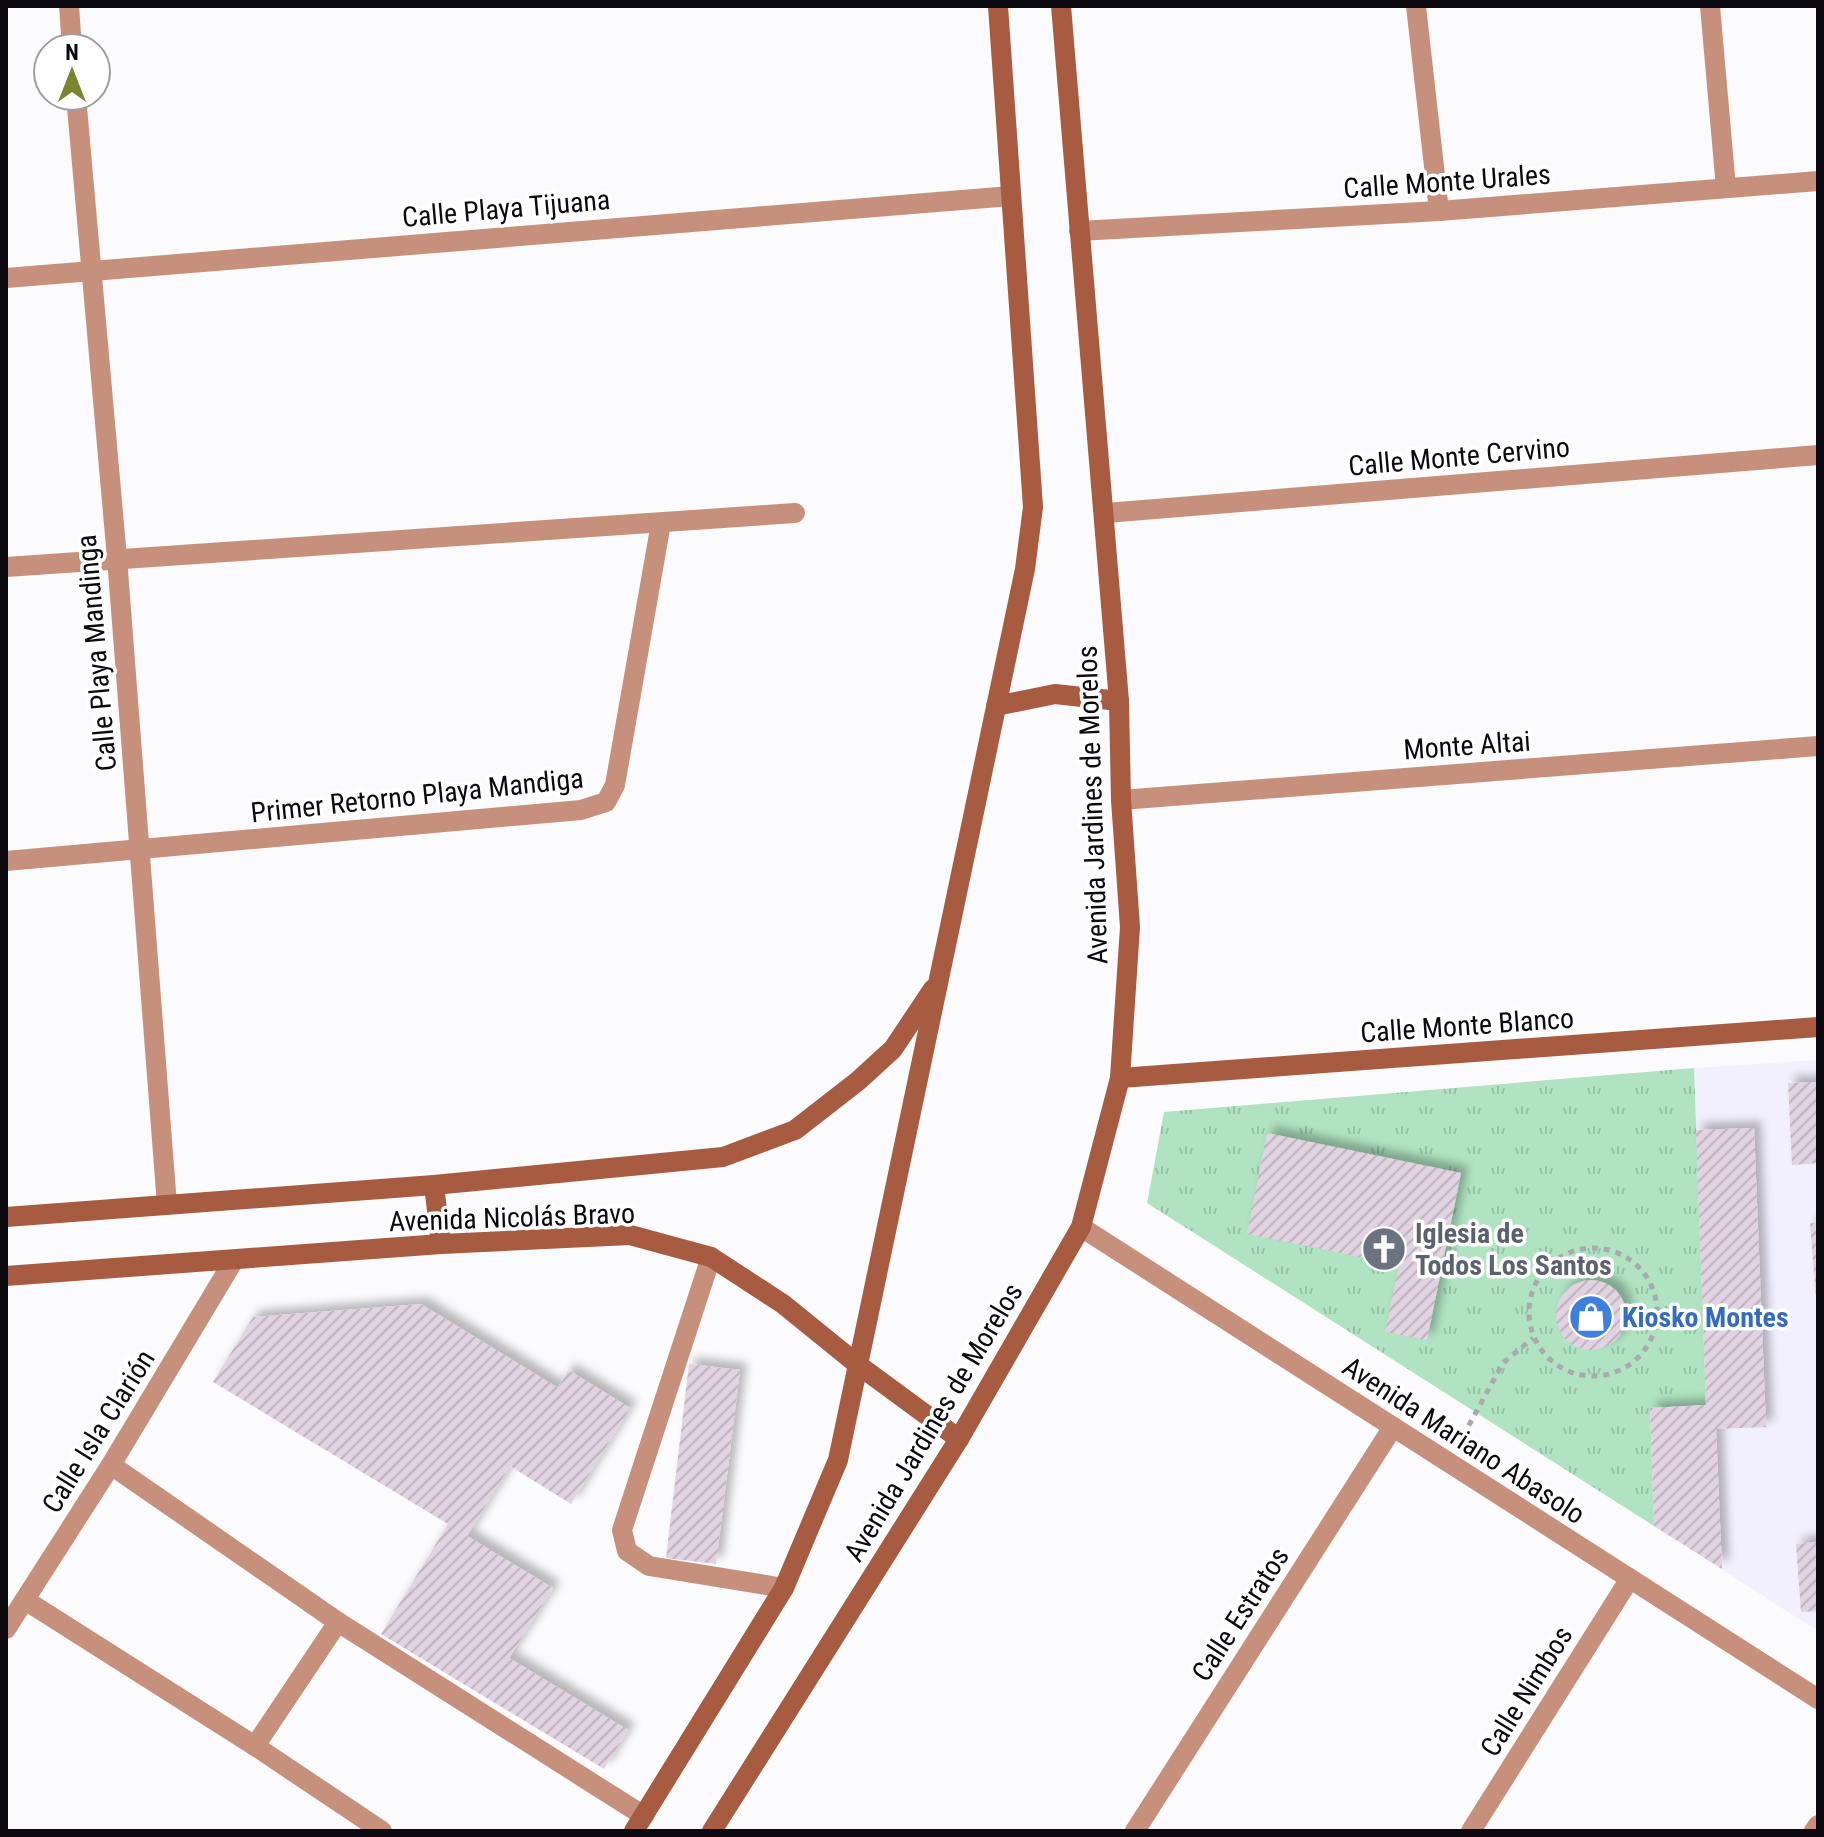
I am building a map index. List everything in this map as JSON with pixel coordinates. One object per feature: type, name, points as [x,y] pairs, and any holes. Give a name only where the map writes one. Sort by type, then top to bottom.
[{"type":"main road","name":"Avenida Jardines de Morelos","points":[[639,1823],[784,1588],[838,1460],[1025,569],[1033,507],[998,6]]},
{"type":"main road","name":"Avenida Jardines de Morelos","points":[[712,1831],[959,1439],[1081,1227],[1120,1078],[1130,927],[1121,800],[1119,701],[1106,513],[1061,6]]},
{"type":"main road","points":[[996,706],[1055,694],[1119,701]]},
{"type":"main road","name":"Avenida Nicolás Bravo","points":[[6,1217],[434,1185],[723,1157],[795,1130],[893,1049],[940,979]]},
{"type":"main road","name":"Calle Monte Blanco","points":[[1120,1078],[1818,1027]]},
{"type":"main road","points":[[434,1185],[441,1244]]},
{"type":"main road","name":"Avenida Nicolás Bravo","points":[[6,1276],[441,1244],[630,1235],[711,1257],[783,1304],[857,1364],[959,1439]]},
{"type":"street","points":[[69,6],[71,32]]},
{"type":"street","points":[[1416,6],[1439,211]]},
{"type":"street","points":[[1710,6],[1726,188]]},
{"type":"street","name":"Calle Playa Mandinga","points":[[77,112],[117,558],[167,1205]]},
{"type":"street","name":"Calle Monte Urales","points":[[1079,231],[1439,211],[1818,181]]},
{"type":"street","name":"Calle Playa Tijuana","points":[[6,278],[1011,196]]},
{"type":"street","name":"Calle Monte Cervino","points":[[1106,513],[1818,455]]},
{"type":"street","points":[[6,567],[795,513]]},
{"type":"street","name":"Primer Retorno Playa Mandiga","points":[[140,850],[581,810],[606,802],[615,785],[661,523]]},
{"type":"street","name":"Monte Altai","points":[[1121,800],[1818,746]]},
{"type":"street","points":[[6,861],[140,850]]},
{"type":"street","name":"Avenida Mariano Abasolo","points":[[1081,1227],[1818,1699]]},
{"type":"street","points":[[711,1257],[622,1530],[627,1551],[649,1566],[784,1588]]},
{"type":"street","name":"Calle Isla Clarión","points":[[6,1629],[111,1465],[234,1260]]},
{"type":"street","name":"Calle Estratos","points":[[1135,1831],[1393,1427]]},
{"type":"street","points":[[111,1465],[338,1622],[639,1823]]},
{"type":"street","name":"Calle Nimbos","points":[[1471,1831],[1629,1580]]},
{"type":"street","points":[[25,1600],[382,1831]]},
{"type":"street","points":[[255,1746],[338,1622]]},
{"type":"street","points":[[1814,1831],[1818,1825]]},
{"type":"path","points":[[1596,1247],[1617,1252],[1636,1263],[1649,1280],[1656,1300],[1656,1320],[1651,1340],[1639,1357],[1622,1369],[1603,1376],[1582,1376],[1562,1369],[1545,1356],[1533,1338],[1528,1316],[1530,1295],[1540,1276],[1555,1259],[1574,1250],[1596,1247]]},
{"type":"path","points":[[1449,1462],[1503,1363],[1533,1338]]},
{"type":"shaded area","points":[[1818,1060],[1818,1631],[1654,1526],[1650,1408],[1706,1404],[1694,1068]]},
{"type":"green space","points":[[1694,1068],[1706,1405],[1650,1408],[1654,1526],[1147,1203],[1164,1112]]},
{"type":"building","points":[[1818,1082],[1818,1163],[1792,1165],[1788,1083]]},
{"type":"building","points":[[1754,1128],[1766,1427],[1716,1429],[1722,1569],[1654,1526],[1650,1408],[1706,1405],[1696,1130]]},
{"type":"building","name":"Iglesia de Todos Los Santos","points":[[1267,1133],[1461,1173],[1427,1340],[1385,1332],[1399,1265],[1247,1234]]},
{"type":"building","points":[[1810,1223],[1818,1223],[1818,1299],[1816,1299]]},
{"type":"building","name":"Kiosko Montes","points":[[1591,1280],[1616,1290],[1626,1315],[1616,1340],[1591,1350],[1566,1340],[1556,1315],[1566,1290]]},
{"type":"building","points":[[421,1304],[558,1388],[568,1370],[630,1408],[571,1504],[510,1466],[467,1536],[553,1588],[509,1658],[628,1730],[604,1769],[381,1634],[448,1524],[213,1382],[253,1317]]},
{"type":"building","points":[[689,1364],[740,1370],[716,1564],[666,1558]]},
{"type":"building","points":[[1818,1542],[1818,1611],[1801,1612],[1796,1544]]},
{"type":"place","name":"Iglesia de Todos Los Santos","points":[[1384,1249]]},
{"type":"place","name":"Kiosko Montes","points":[[1591,1317]]}]
